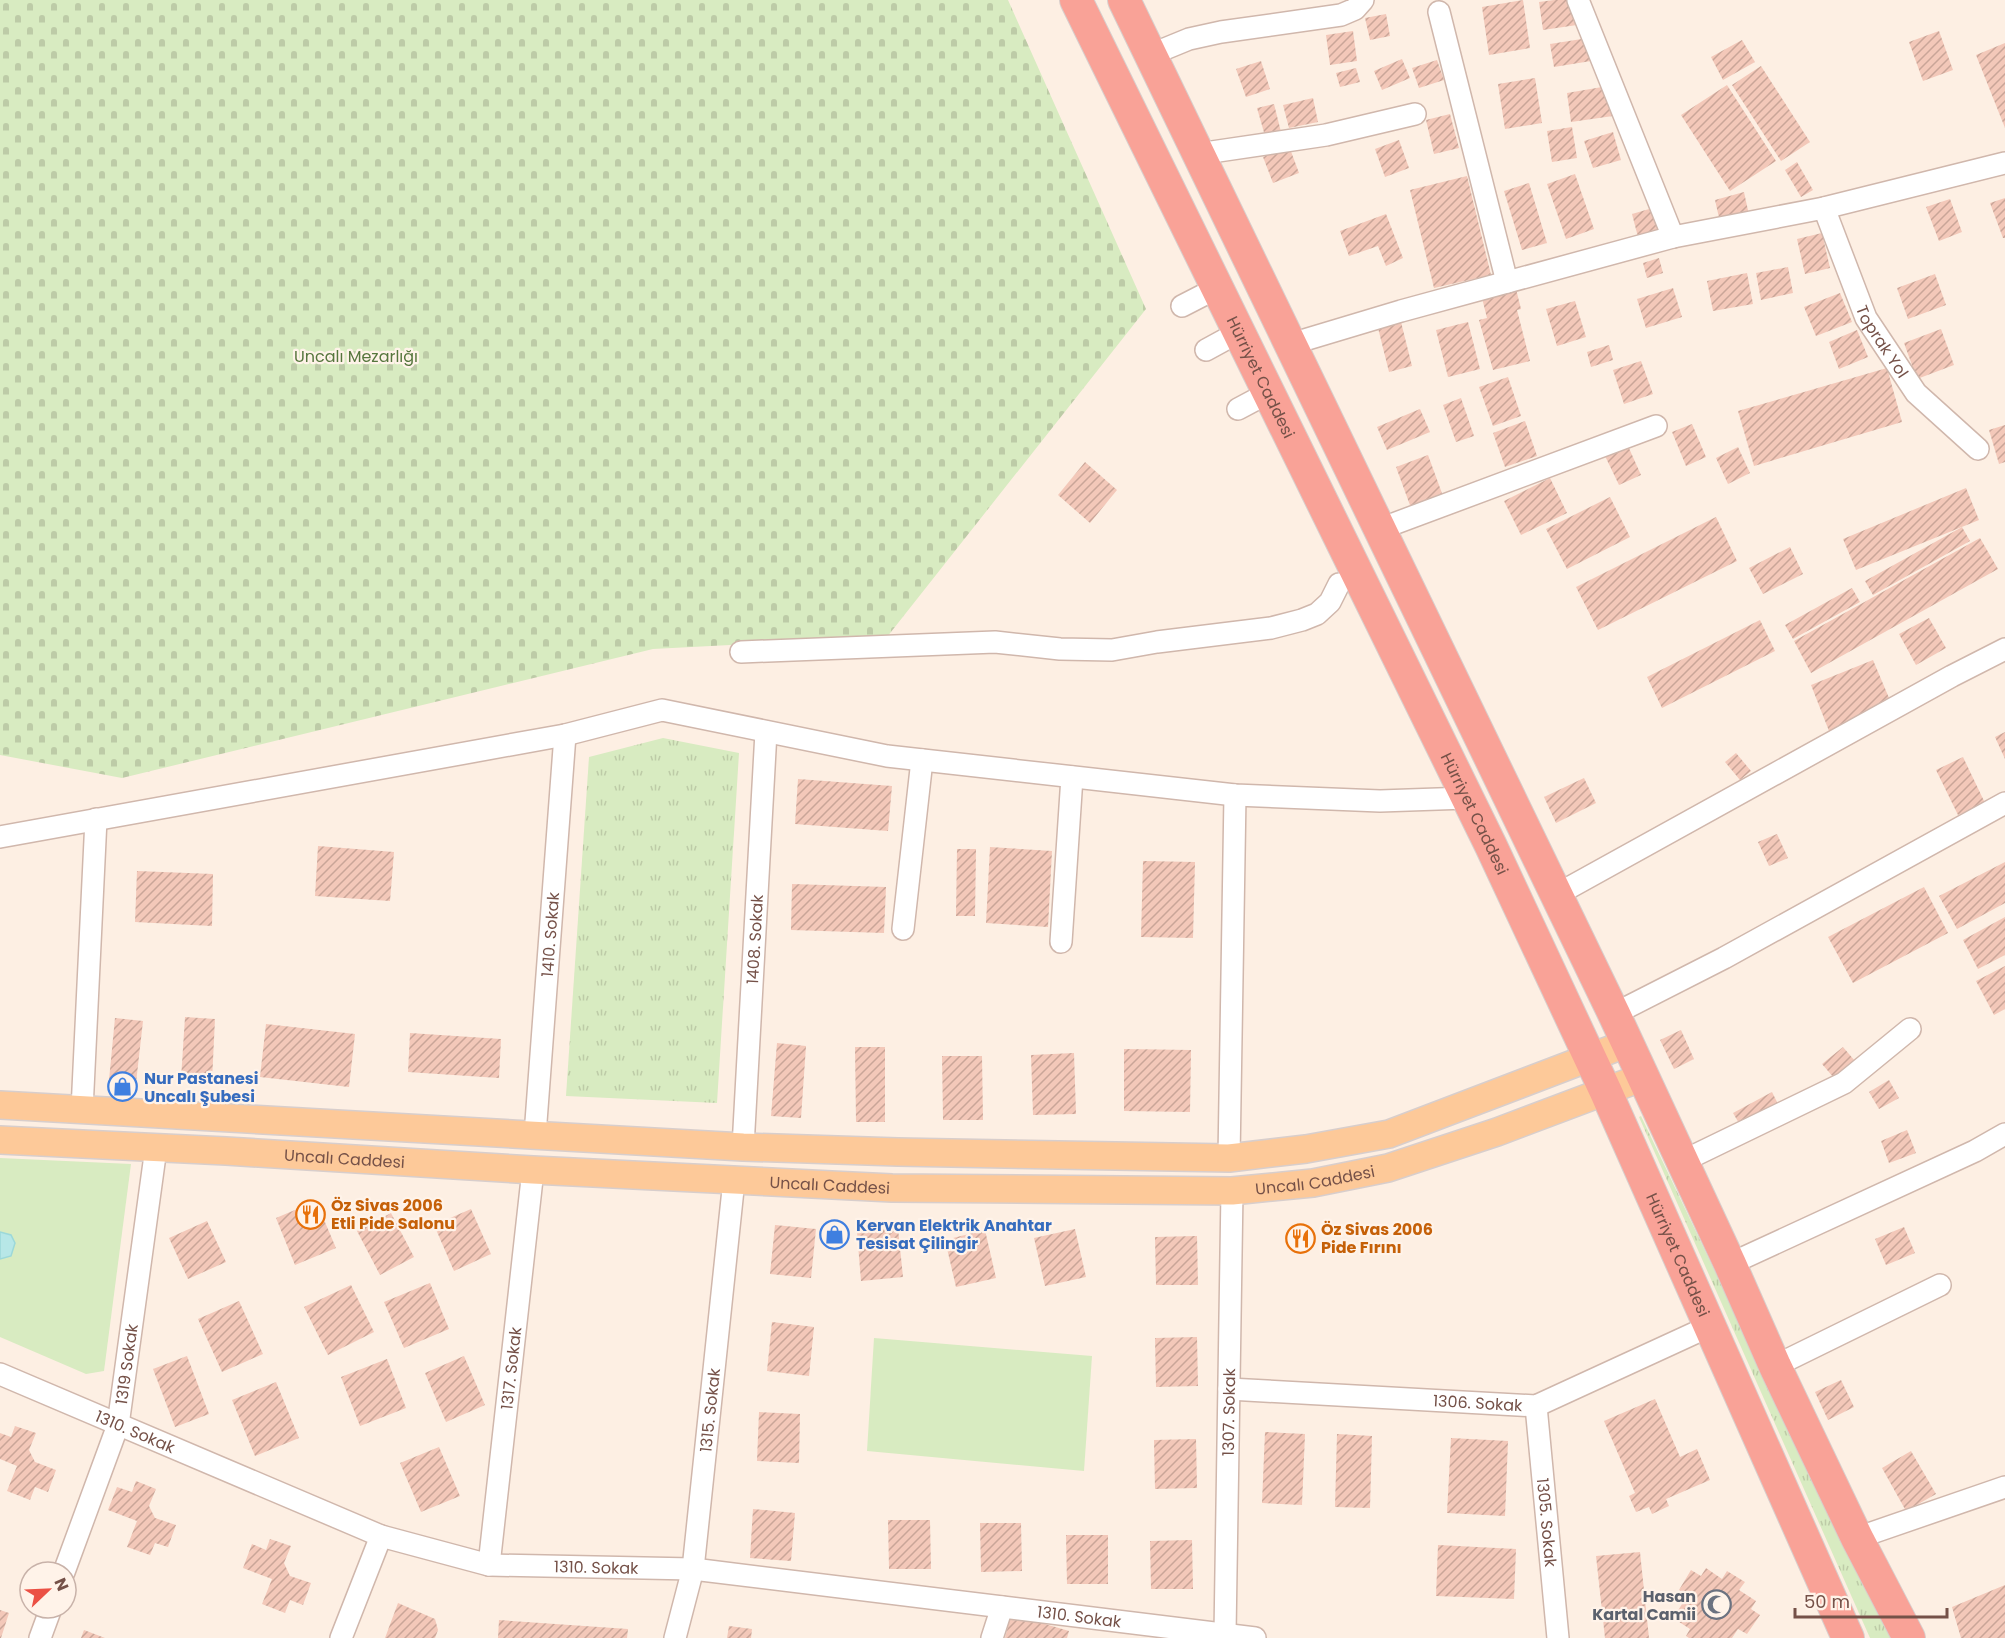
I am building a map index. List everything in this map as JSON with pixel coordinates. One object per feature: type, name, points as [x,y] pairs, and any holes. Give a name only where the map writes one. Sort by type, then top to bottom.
[{"type":"highway","name":"Hürriyet Caddesi","points":[[1076,0],[1467,798],[1606,1092],[1848,1638]]},
{"type":"highway","points":[[1124,0],[1628,1043],[1730,1264],[1774,1366],[1857,1538],[1909,1638]]},
{"type":"main road","name":"Uncalı Caddesi","points":[[0,1105],[743,1147],[1228,1158],[1306,1149],[1389,1134],[1628,1043]]},
{"type":"main road","name":"Uncalı Caddesi","points":[[0,1140],[892,1188],[1232,1191],[1313,1183],[1388,1168],[1497,1132],[1644,1077]]},
{"type":"street","points":[[1150,55],[1189,39],[1221,32],[1341,15],[1355,9],[1363,0]]},
{"type":"street","points":[[1578,0],[1673,237]]},
{"type":"street","points":[[1440,12],[1507,282]]},
{"type":"street","points":[[1198,154],[1326,135],[1415,114]]},
{"type":"street","points":[[1291,344],[1673,237],[1824,208],[2005,163]]},
{"type":"street","name":"Toprak Yol","points":[[1824,208],[1866,318],[1916,393],[1978,449]]},
{"type":"street","points":[[1182,306],[1217,288]]},
{"type":"street","points":[[1206,350],[1239,332]]},
{"type":"street","points":[[1238,409],[1268,393]]},
{"type":"street","points":[[1380,528],[1656,426]]},
{"type":"street","points":[[741,652],[995,642],[1060,649],[1112,650],[1156,642],[1271,628],[1302,620],[1317,614],[1330,602],[1339,584]]},
{"type":"street","points":[[1556,895],[2005,649]]},
{"type":"street","points":[[0,837],[565,735],[662,710],[887,756],[1235,795],[1380,801],[1467,798]]},
{"type":"street","name":"1408. Sokak","points":[[743,1147],[766,732]]},
{"type":"street","name":"1410. Sokak","points":[[535,1135],[565,735]]},
{"type":"street","points":[[903,929],[922,760]]},
{"type":"street","points":[[1061,942],[1072,777]]},
{"type":"street","points":[[1228,1158],[1235,795]]},
{"type":"street","points":[[1614,1014],[1724,958],[2005,803]]},
{"type":"street","points":[[82,1110],[96,819]]},
{"type":"street","points":[[1683,1161],[1845,1083],[1910,1029]]},
{"type":"street","points":[[1730,1264],[1975,1151],[2005,1134]]},
{"type":"street","name":"1319 Sokak","points":[[68,1560],[117,1425],[156,1148]]},
{"type":"street","name":"1317. Sokak","points":[[489,1565],[533,1170]]},
{"type":"street","name":"1315. Sokak","points":[[675,1638],[693,1569],[734,1180]]},
{"type":"street","name":"1307. Sokak","points":[[1225,1634],[1232,1191]]},
{"type":"street","points":[[1774,1366],[1940,1285]]},
{"type":"street","name":"1306. Sokak","points":[[1228,1389],[1536,1406],[1710,1326]]},
{"type":"street","name":"1310. Sokak","points":[[0,1374],[381,1536],[489,1565],[693,1569],[1255,1638]]},
{"type":"street","name":"1305. Sokak","points":[[1536,1406],[1558,1638]]},
{"type":"street","points":[[1857,1538],[2005,1487]]},
{"type":"street","points":[[341,1638],[381,1536]]},
{"type":"street","points":[[992,1638],[1002,1607]]},
{"type":"street","points":[[40,1638],[47,1620]]},
{"type":"green space","name":"Uncalı Mezarlığı","points":[[0,0],[1008,0],[1146,309],[887,637],[653,649],[122,778],[0,755]]},
{"type":"green space","points":[[663,738],[739,753],[717,1103],[566,1096],[589,757]]},
{"type":"green space","points":[[1641,1116],[1836,1526],[1895,1638],[1870,1638],[1639,1117]]},
{"type":"green space","points":[[0,1158],[131,1164],[104,1371],[86,1374],[0,1337]]},
{"type":"green space","points":[[874,1338],[1092,1356],[1084,1471],[867,1451]]},
{"type":"water","points":[[0,1232],[11,1235],[15,1243],[11,1256],[0,1259]]},
{"type":"building","points":[[1523,0],[1530,48],[1489,55],[1482,7]]},
{"type":"building","points":[[1573,0],[1577,25],[1543,30],[1539,2]]},
{"type":"building","points":[[1386,14],[1390,36],[1370,40],[1365,18]]},
{"type":"building","points":[[1353,31],[1357,61],[1330,65],[1326,35]]},
{"type":"building","points":[[1939,31],[1953,70],[1923,81],[1909,42]]},
{"type":"building","points":[[1588,38],[1591,61],[1554,67],[1550,44]]},
{"type":"building","points":[[1742,40],[1755,62],[1723,80],[1711,57]]},
{"type":"building","points":[[2005,43],[2005,128],[1976,55]]},
{"type":"building","points":[[1402,59],[1410,78],[1382,90],[1374,71]]},
{"type":"building","points":[[1437,60],[1444,80],[1419,88],[1412,68]]},
{"type":"building","points":[[1261,61],[1270,89],[1246,97],[1236,69]]},
{"type":"building","points":[[1761,66],[1810,142],[1781,161],[1732,85]]},
{"type":"building","points":[[1356,68],[1360,82],[1340,87],[1336,73]]},
{"type":"building","points":[[1535,78],[1542,123],[1505,129],[1498,84]]},
{"type":"building","points":[[1727,85],[1776,161],[1730,191],[1681,115]]},
{"type":"building","points":[[1608,86],[1613,116],[1571,122],[1567,93]]},
{"type":"building","points":[[1313,98],[1318,122],[1289,128],[1283,105]]},
{"type":"building","points":[[1274,104],[1281,132],[1265,136],[1257,108]]},
{"type":"building","points":[[1450,114],[1459,148],[1434,154],[1426,120]]},
{"type":"building","points":[[1572,127],[1577,158],[1552,162],[1547,131]]},
{"type":"building","points":[[1613,132],[1621,160],[1593,168],[1584,141]]},
{"type":"building","points":[[1399,140],[1409,168],[1385,177],[1375,149]]},
{"type":"building","points":[[1289,146],[1299,173],[1273,183],[1263,157]]},
{"type":"building","points":[[1797,162],[1813,190],[1801,197],[1785,170]]},
{"type":"building","points":[[1575,174],[1594,229],[1566,239],[1547,184]]},
{"type":"building","points":[[1467,176],[1491,275],[1434,288],[1410,190]]},
{"type":"building","points":[[1529,183],[1547,243],[1522,250],[1504,191]]},
{"type":"building","points":[[1744,192],[1749,215],[1720,222],[1715,200]]},
{"type":"building","points":[[2005,198],[2005,238],[2003,238],[1990,203]]},
{"type":"building","points":[[1950,199],[1962,232],[1939,241],[1926,207]]},
{"type":"building","points":[[1656,207],[1663,234],[1639,241],[1632,214]]},
{"type":"building","points":[[1386,214],[1403,258],[1386,266],[1378,246],[1349,256],[1340,231]]},
{"type":"building","points":[[1822,233],[1830,268],[1805,274],[1797,239]]},
{"type":"building","points":[[1659,258],[1663,273],[1647,278],[1643,263]]},
{"type":"building","points":[[1788,267],[1793,293],[1761,300],[1756,273]]},
{"type":"building","points":[[1747,273],[1753,304],[1713,311],[1707,281]]},
{"type":"building","points":[[1935,274],[1946,305],[1908,319],[1897,288]]},
{"type":"building","points":[[1515,285],[1521,309],[1517,310],[1530,361],[1493,370],[1479,320],[1487,318],[1481,294]]},
{"type":"building","points":[[1673,288],[1682,317],[1646,328],[1637,299]]},
{"type":"building","points":[[1840,293],[1852,322],[1816,336],[1804,307]]},
{"type":"building","points":[[1575,301],[1586,337],[1557,346],[1546,309]]},
{"type":"building","points":[[1400,318],[1412,366],[1389,372],[1377,324]]},
{"type":"building","points":[[1468,322],[1480,369],[1448,377],[1436,330]]},
{"type":"building","points":[[1941,329],[1954,365],[1917,379],[1904,343]]},
{"type":"building","points":[[1857,330],[1868,357],[1839,369],[1829,342]]},
{"type":"building","points":[[1609,345],[1613,360],[1591,367],[1587,352]]},
{"type":"building","points":[[1641,361],[1653,394],[1624,404],[1613,370]]},
{"type":"building","points":[[1887,368],[1902,422],[1754,466],[1738,411]]},
{"type":"building","points":[[1508,377],[1521,416],[1493,426],[1479,387]]},
{"type":"building","points":[[1461,398],[1474,436],[1456,442],[1443,405]]},
{"type":"building","points":[[1420,409],[1430,432],[1387,450],[1377,427]]},
{"type":"building","points":[[1525,421],[1537,456],[1505,467],[1493,433]]},
{"type":"building","points":[[1692,424],[1706,457],[1686,466],[1672,432]]},
{"type":"building","points":[[2005,425],[2005,462],[1999,464],[1989,430]]},
{"type":"building","points":[[1628,446],[1641,475],[1619,485],[1605,456]]},
{"type":"building","points":[[1738,447],[1750,473],[1728,484],[1716,458]]},
{"type":"building","points":[[1428,455],[1443,496],[1411,508],[1396,467]]},
{"type":"building","points":[[1085,462],[1117,490],[1090,523],[1058,495]]},
{"type":"building","points":[[1550,478],[1567,513],[1521,535],[1504,501]]},
{"type":"building","points":[[1966,488],[1979,520],[1856,570],[1843,539]]},
{"type":"building","points":[[1610,497],[1630,537],[1567,569],[1546,529]]},
{"type":"building","points":[[1716,517],[1737,561],[1598,630],[1576,587]]},
{"type":"building","points":[[1962,527],[1970,541],[1873,595],[1865,581]]},
{"type":"building","points":[[1980,538],[1998,569],[1811,673],[1794,641]]},
{"type":"building","points":[[1790,547],[1803,574],[1763,594],[1749,568]]},
{"type":"building","points":[[1852,588],[1860,602],[1793,639],[1785,625]]},
{"type":"building","points":[[1929,618],[1946,648],[1916,665],[1899,634]]},
{"type":"building","points":[[1760,620],[1775,651],[1662,708],[1647,677]]},
{"type":"building","points":[[1873,660],[1892,705],[1829,731],[1811,685]]},
{"type":"building","points":[[2005,732],[2005,759],[1995,737]]},
{"type":"building","points":[[1736,753],[1751,771],[1740,780],[1725,762]]},
{"type":"building","points":[[1963,757],[1985,803],[1958,815],[1936,770]]},
{"type":"building","points":[[1584,778],[1596,803],[1556,823],[1544,797]]},
{"type":"building","points":[[798,779],[892,786],[888,831],[795,824]]},
{"type":"building","points":[[1777,834],[1788,858],[1769,866],[1758,842]]},
{"type":"building","points":[[318,846],[394,852],[390,901],[315,896]]},
{"type":"building","points":[[990,847],[1052,851],[1048,927],[986,923]]},
{"type":"building","points":[[957,849],[976,849],[975,916],[956,916]]},
{"type":"building","points":[[1143,861],[1195,862],[1193,938],[1141,937]]},
{"type":"building","points":[[2005,862],[2005,903],[1957,929],[1939,896]]},
{"type":"building","points":[[137,871],[213,874],[212,926],[135,922]]},
{"type":"building","points":[[792,884],[886,887],[884,933],[791,930]]},
{"type":"building","points":[[1924,887],[1948,933],[1853,983],[1828,937]]},
{"type":"building","points":[[2005,917],[2005,955],[1978,969],[1963,940]]},
{"type":"building","points":[[2005,966],[2005,1009],[1994,1015],[1976,981]]},
{"type":"building","points":[[185,1017],[215,1019],[212,1081],[181,1079]]},
{"type":"building","points":[[115,1018],[143,1021],[136,1083],[109,1080]]},
{"type":"building","points":[[266,1024],[355,1034],[349,1087],[260,1077]]},
{"type":"building","points":[[1681,1030],[1694,1059],[1674,1069],[1660,1040]]},
{"type":"building","points":[[410,1033],[501,1039],[499,1078],[408,1072]]},
{"type":"building","points":[[777,1043],[806,1046],[801,1118],[771,1116]]},
{"type":"building","points":[[855,1047],[885,1047],[885,1122],[856,1122]]},
{"type":"building","points":[[1843,1047],[1855,1061],[1834,1078],[1822,1064]]},
{"type":"building","points":[[1124,1049],[1191,1050],[1190,1112],[1124,1111]]},
{"type":"building","points":[[1074,1053],[1076,1114],[1033,1115],[1031,1055]]},
{"type":"building","points":[[942,1056],[982,1056],[983,1120],[943,1120]]},
{"type":"building","points":[[1889,1080],[1899,1098],[1879,1109],[1869,1092]]},
{"type":"building","points":[[1772,1092],[1778,1104],[1740,1125],[1733,1113]]},
{"type":"building","points":[[1907,1130],[1916,1153],[1889,1163],[1881,1141]]},
{"type":"building","points":[[316,1201],[336,1248],[295,1265],[276,1218]]},
{"type":"building","points":[[471,1209],[491,1254],[454,1271],[434,1225]]},
{"type":"building","points":[[391,1213],[414,1257],[380,1275],[357,1231]]},
{"type":"building","points":[[207,1221],[226,1262],[188,1279],[169,1238]]},
{"type":"building","points":[[775,1225],[816,1229],[811,1278],[770,1274]]},
{"type":"building","points":[[1904,1227],[1915,1253],[1886,1265],[1875,1239]]},
{"type":"building","points":[[898,1228],[903,1277],[861,1281],[857,1232]]},
{"type":"building","points":[[1075,1229],[1086,1277],[1045,1286],[1034,1238]]},
{"type":"building","points":[[985,1230],[996,1278],[956,1287],[945,1240]]},
{"type":"building","points":[[1197,1236],[1198,1285],[1156,1285],[1155,1237]]},
{"type":"building","points":[[430,1283],[449,1329],[404,1348],[384,1302]]},
{"type":"building","points":[[351,1285],[374,1332],[328,1355],[304,1307]]},
{"type":"building","points":[[239,1301],[263,1354],[222,1372],[198,1319]]},
{"type":"building","points":[[772,1322],[814,1327],[809,1376],[767,1371]]},
{"type":"building","points":[[1197,1337],[1198,1386],[1156,1387],[1155,1338]]},
{"type":"building","points":[[187,1356],[209,1414],[175,1427],[153,1369]]},
{"type":"building","points":[[464,1356],[485,1405],[446,1422],[425,1373]]},
{"type":"building","points":[[387,1359],[406,1408],[360,1426],[341,1377]]},
{"type":"building","points":[[1841,1380],[1854,1407],[1828,1420],[1815,1392]]},
{"type":"building","points":[[276,1382],[299,1438],[255,1456],[232,1400]]},
{"type":"building","points":[[1655,1399],[1680,1457],[1697,1449],[1710,1480],[1666,1499],[1669,1506],[1652,1514],[1649,1507],[1636,1512],[1629,1496],[1635,1493],[1604,1421]]},
{"type":"building","points":[[759,1412],[800,1414],[799,1463],[757,1461]]},
{"type":"building","points":[[15,1426],[36,1433],[29,1450],[35,1462],[56,1470],[48,1492],[35,1487],[30,1500],[7,1491],[17,1466],[0,1459],[0,1433],[11,1437]]},
{"type":"building","points":[[1265,1432],[1305,1434],[1302,1505],[1262,1503]]},
{"type":"building","points":[[1337,1434],[1372,1436],[1370,1508],[1335,1507]]},
{"type":"building","points":[[1451,1438],[1508,1441],[1505,1516],[1447,1513]]},
{"type":"building","points":[[1196,1439],[1197,1488],[1155,1489],[1154,1440]]},
{"type":"building","points":[[439,1447],[460,1496],[421,1512],[400,1463]]},
{"type":"building","points":[[1911,1451],[1936,1494],[1906,1511],[1882,1468]]},
{"type":"building","points":[[136,1481],[156,1489],[149,1506],[155,1518],[176,1525],[168,1547],[155,1543],[150,1555],[127,1547],[137,1521],[108,1510],[117,1487],[132,1492]]},
{"type":"building","points":[[753,1509],[795,1513],[791,1561],[750,1558]]},
{"type":"building","points":[[888,1520],[930,1520],[931,1569],[889,1569]]},
{"type":"building","points":[[980,1523],[1021,1523],[1022,1571],[981,1572]]},
{"type":"building","points":[[1066,1535],[1108,1535],[1108,1584],[1067,1584]]},
{"type":"building","points":[[270,1539],[291,1546],[284,1563],[290,1576],[311,1583],[303,1605],[290,1600],[285,1613],[262,1604],[272,1579],[243,1568],[252,1544],[266,1550]]},
{"type":"building","points":[[1192,1540],[1193,1589],[1151,1589],[1150,1541]]},
{"type":"building","points":[[1438,1545],[1516,1549],[1514,1599],[1436,1596]]},
{"type":"building","points":[[1640,1552],[1649,1638],[1605,1638],[1596,1556]]},
{"type":"building","name":"Hasan Kartal Camii","points":[[1706,1568],[1722,1579],[1727,1571],[1745,1582],[1739,1590],[1756,1601],[1751,1609],[1760,1615],[1747,1634],[1738,1629],[1732,1638],[1689,1638],[1686,1636],[1690,1629],[1673,1618],[1688,1595],[1679,1590],[1691,1570],[1701,1576]]},
{"type":"building","points":[[2005,1585],[2005,1638],[1961,1638],[1952,1607]]},
{"type":"building","points":[[398,1603],[435,1619],[438,1630],[435,1638],[385,1638]]},
{"type":"building","points":[[0,1610],[9,1613],[1,1638],[0,1638]]},
{"type":"building","points":[[1011,1614],[1069,1631],[1067,1638],[1005,1638]]},
{"type":"building","points":[[499,1620],[628,1629],[627,1638],[498,1638]]},
{"type":"building","points":[[729,1626],[752,1629],[751,1638],[727,1638]]},
{"type":"building","points":[[84,1630],[105,1638],[81,1638]]},
{"type":"place","name":"Nur Pastanesi Uncalı Şubesi","points":[[123,1087]]},
{"type":"place","name":"Öz Sivas 2006 Etli Pide Salonu","points":[[310,1214]]},
{"type":"place","name":"Kervan Elektrik Anahtar Tesisat Çilingir","points":[[835,1234]]},
{"type":"place","name":"Öz Sivas 2006 Pide Fırını","points":[[1300,1238]]},
{"type":"place","name":"Hasan Kartal Camii","points":[[1717,1605]]}]
